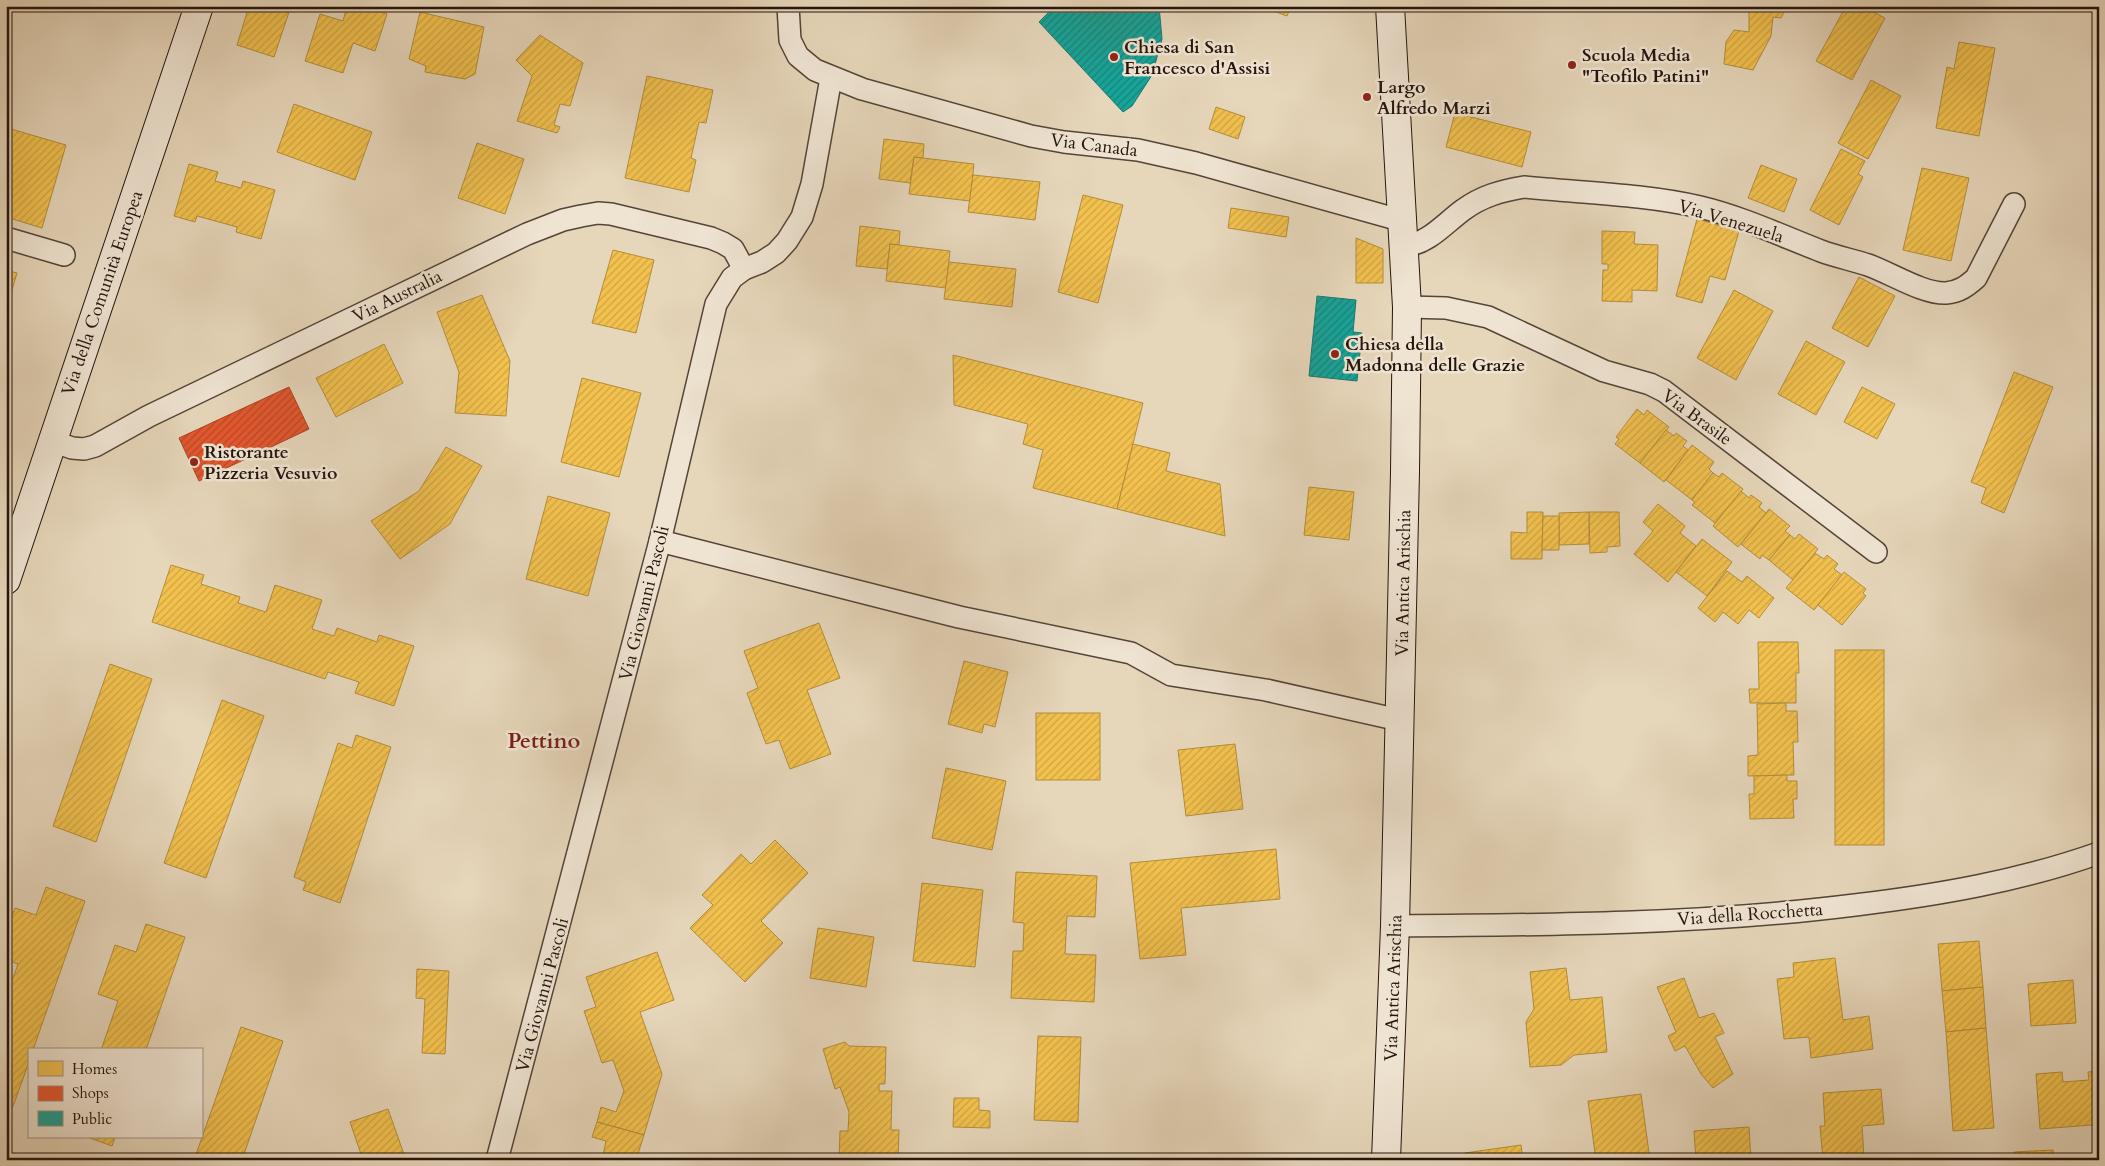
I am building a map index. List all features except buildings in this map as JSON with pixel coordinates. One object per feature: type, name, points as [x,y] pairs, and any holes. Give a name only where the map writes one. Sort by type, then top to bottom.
[{"type":"main road","name":"Via della Comunità Europea","points":[[6,580],[12,539],[52,441],[199,6]]},
{"type":"main road","name":"Via Antica Arischia","points":[[1386,1160],[1395,926],[1407,307],[1390,6]]},
{"type":"street","name":"Via Canada","points":[[788,6],[788,29],[798,56],[814,70],[831,78],[862,89],[1031,136],[1151,152],[1404,233]]},
{"type":"street","name":"Via Giovanni Pascoli","points":[[497,1160],[660,541],[716,304],[732,278],[744,269],[762,262],[776,253],[787,241],[802,217],[812,184],[831,78]]},
{"type":"street","name":"Via Venezuela","points":[[1404,233],[1421,243],[1484,197],[1503,190],[1530,188],[1654,199],[1701,207],[1824,252],[1869,266],[1918,287],[1945,293],[1956,291],[1976,278],[2014,204]]},
{"type":"street","name":"Via Australia","points":[[52,441],[72,448],[84,449],[95,446],[149,416],[388,300],[527,234],[562,220],[598,213],[611,214],[711,238],[733,249],[744,269]]},
{"type":"street","points":[[6,238],[64,255]]},
{"type":"street","name":"Via Brasile","points":[[1407,307],[1446,308],[1488,317],[1604,371],[1650,384],[1664,391],[1876,552]]},
{"type":"street","points":[[660,541],[959,617],[1130,653],[1171,676],[1266,690],[1399,720]]},
{"type":"street","name":"Via della Rocchetta","points":[[1395,926],[1571,924],[1737,917],[1812,911],[1909,899],[1985,885],[2056,868],[2099,853]]},
{"type":"place","name":"Chiesa di San Francesco d'Assisi","points":[[1114,57]]},
{"type":"place","name":"Scuola Media \"Teofilo Patini\"","points":[[1572,65]]},
{"type":"place","name":"Largo Alfredo Marzi","points":[[1367,97]]},
{"type":"place","name":"Chiesa della Madonna delle Grazie","points":[[1335,354]]},
{"type":"place","name":"Ristorante Pizzeria Vesuvio","points":[[194,462]]},
{"type":"district","name":"Pettino","points":[[544,740]]}]
